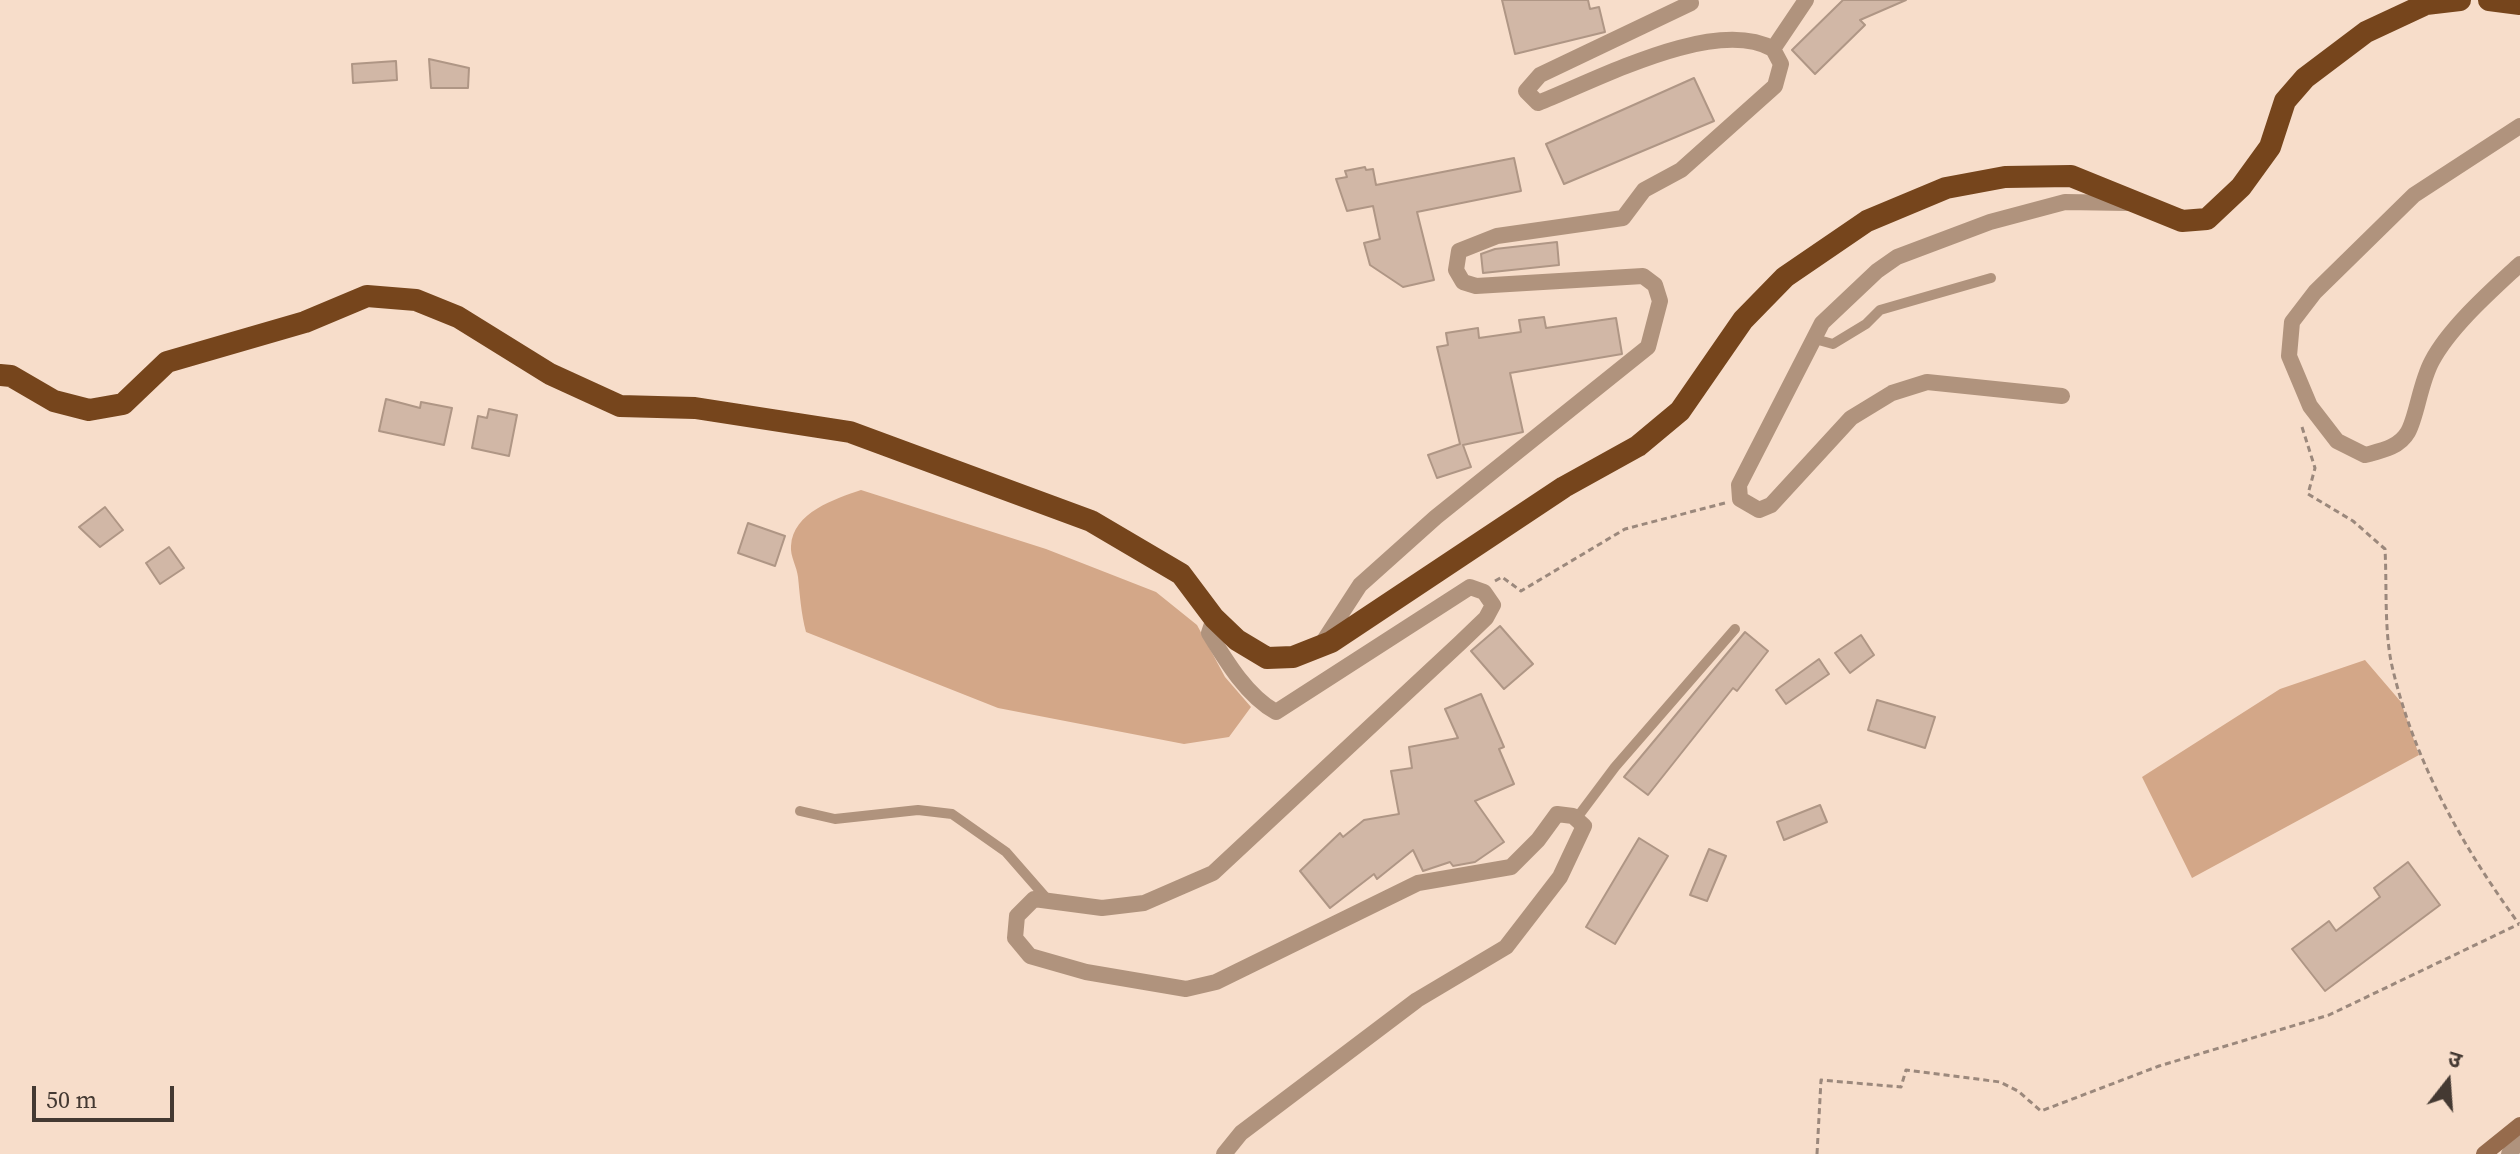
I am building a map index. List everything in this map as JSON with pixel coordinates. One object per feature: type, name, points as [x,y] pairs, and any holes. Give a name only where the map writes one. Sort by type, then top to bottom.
[{"type":"highway","points":[[0,375],[11,376],[54,401],[89,410],[123,404],[167,362],[305,322],[367,296],[416,300],[458,317],[550,374],[620,406],[695,408],[850,432],[1091,521],[1181,574],[1214,618],[1237,640],[1267,658],[1293,657],[1320,646],[1564,487],[1638,446],[1680,411],[1743,320],[1785,277],[1867,221],[1946,188],[2005,177],[2071,176],[2182,221],[2207,219],[2241,187],[2270,147],[2285,101],[2305,78],[2366,32],[2426,4],[2460,0]]},
{"type":"highway","points":[[2489,0],[2520,4]]},
{"type":"main road","points":[[2484,1154],[2520,1125]]},
{"type":"street","points":[[1773,49],[1806,0]]},
{"type":"street","points":[[1320,646],[1360,585],[1436,517],[1648,347],[1660,301],[1655,285],[1643,276],[1476,286],[1463,282],[1456,270],[1459,251],[1497,236],[1623,218],[1644,190],[1681,170],[1775,86],[1781,64],[1773,49],[1734,39],[1696,41],[1538,103],[1526,91],[1540,75],[1691,3]]},
{"type":"street","points":[[2520,126],[2414,195],[2315,292],[2292,322],[2289,356],[2310,406],[2337,441],[2365,455],[2392,448],[2408,433],[2416,398],[2432,360],[2487,295],[2520,264]]},
{"type":"street","points":[[2062,396],[1927,382],[1892,393],[1851,418],[1771,505],[1759,510],[1740,499],[1739,485],[1822,323],[1897,257],[1990,222],[2065,202],[2138,204]]},
{"type":"street","points":[[1214,618],[1209,633],[1221,653],[1262,704],[1276,712],[1470,587],[1484,592],[1493,605],[1486,618],[1213,873],[1144,903],[1102,908],[1034,899],[1017,916],[1015,938],[1030,956],[1086,972],[1186,989],[1216,982],[1418,883],[1511,867],[1538,840],[1557,814],[1576,819],[1584,826],[1582,836],[1560,877],[1506,947],[1417,1000],[1241,1133],[1224,1154]]},
{"type":"street","points":[[2509,1154],[2520,1140]]},
{"type":"lane","points":[[1815,339],[1833,344],[1866,324],[1880,310],[1991,278]]},
{"type":"lane","points":[[1576,819],[1615,767],[1735,629]]},
{"type":"lane","points":[[800,811],[835,819],[918,810],[952,814],[1006,852],[1048,900]]},
{"type":"path","points":[[1817,1154],[1821,1080],[1901,1087],[1906,1070],[1976,1078],[2009,1087],[2041,1111],[2159,1066],[2329,1015],[2520,924],[2485,877],[2435,792],[2392,664],[2385,549],[2353,521],[2308,494],[2315,468],[2298,413],[2310,406]]},
{"type":"path","points":[[1484,592],[1502,577],[1521,591],[1625,529],[1740,499]]},
{"type":"shaded area","points":[[861,490],[1046,549],[1156,592],[1197,625],[1225,677],[1251,707],[1229,737],[1184,744],[998,708],[806,632],[791,550],[794,534],[799,524],[817,509]]},
{"type":"shaded area","points":[[2365,660],[2401,702],[2419,755],[2192,878],[2142,777],[2280,689]]},
{"type":"building","points":[[1502,0],[1588,0],[1590,9],[1599,7],[1605,32],[1515,54]]},
{"type":"building","points":[[1843,0],[1906,0],[1860,20],[1865,25],[1815,74],[1792,50]]},
{"type":"building","points":[[429,59],[469,68],[468,88],[431,88]]},
{"type":"building","points":[[396,61],[397,80],[353,83],[352,64]]},
{"type":"building","points":[[1694,78],[1714,121],[1564,184],[1546,144]]},
{"type":"building","points":[[1514,158],[1521,191],[1417,212],[1434,280],[1403,287],[1370,265],[1364,243],[1380,239],[1373,206],[1347,211],[1336,179],[1347,177],[1345,171],[1365,167],[1366,170],[1373,169],[1376,185]]},
{"type":"building","points":[[1557,242],[1559,265],[1483,273],[1481,254],[1495,249]]},
{"type":"building","points":[[1544,317],[1546,328],[1616,318],[1622,354],[1510,373],[1523,432],[1463,445],[1471,467],[1437,478],[1428,455],[1460,444],[1437,347],[1448,345],[1446,333],[1478,328],[1479,338],[1521,332],[1519,320]]},
{"type":"building","points":[[386,399],[420,408],[421,402],[452,408],[444,445],[379,431]]},
{"type":"building","points":[[489,409],[517,415],[509,456],[472,448],[478,416],[487,418]]},
{"type":"building","points":[[105,507],[123,530],[100,547],[79,527]]},
{"type":"building","points":[[748,523],[785,536],[775,566],[738,553]]},
{"type":"building","points":[[169,547],[184,568],[160,584],[146,563]]},
{"type":"building","points":[[1500,626],[1533,664],[1504,689],[1471,651]]},
{"type":"building","points":[[1745,632],[1768,651],[1737,691],[1733,688],[1648,795],[1624,777]]},
{"type":"building","points":[[1861,635],[1874,655],[1850,673],[1835,653]]},
{"type":"building","points":[[1819,659],[1829,674],[1786,704],[1776,690]]},
{"type":"building","points":[[1481,694],[1504,747],[1499,749],[1514,784],[1475,801],[1504,842],[1475,862],[1453,866],[1450,862],[1423,871],[1413,850],[1377,879],[1374,874],[1330,908],[1300,871],[1340,833],[1343,837],[1364,820],[1399,814],[1391,771],[1412,768],[1409,747],[1458,738],[1445,709]]},
{"type":"building","points":[[1877,700],[1935,717],[1925,748],[1868,730]]},
{"type":"building","points":[[1820,805],[1827,822],[1784,840],[1777,822]]},
{"type":"building","points":[[1639,838],[1668,856],[1615,944],[1586,927]]},
{"type":"building","points":[[1709,849],[1726,856],[1707,901],[1690,895]]},
{"type":"building","points":[[2408,862],[2440,905],[2325,991],[2292,949],[2329,921],[2336,931],[2380,897],[2374,888]]}]
